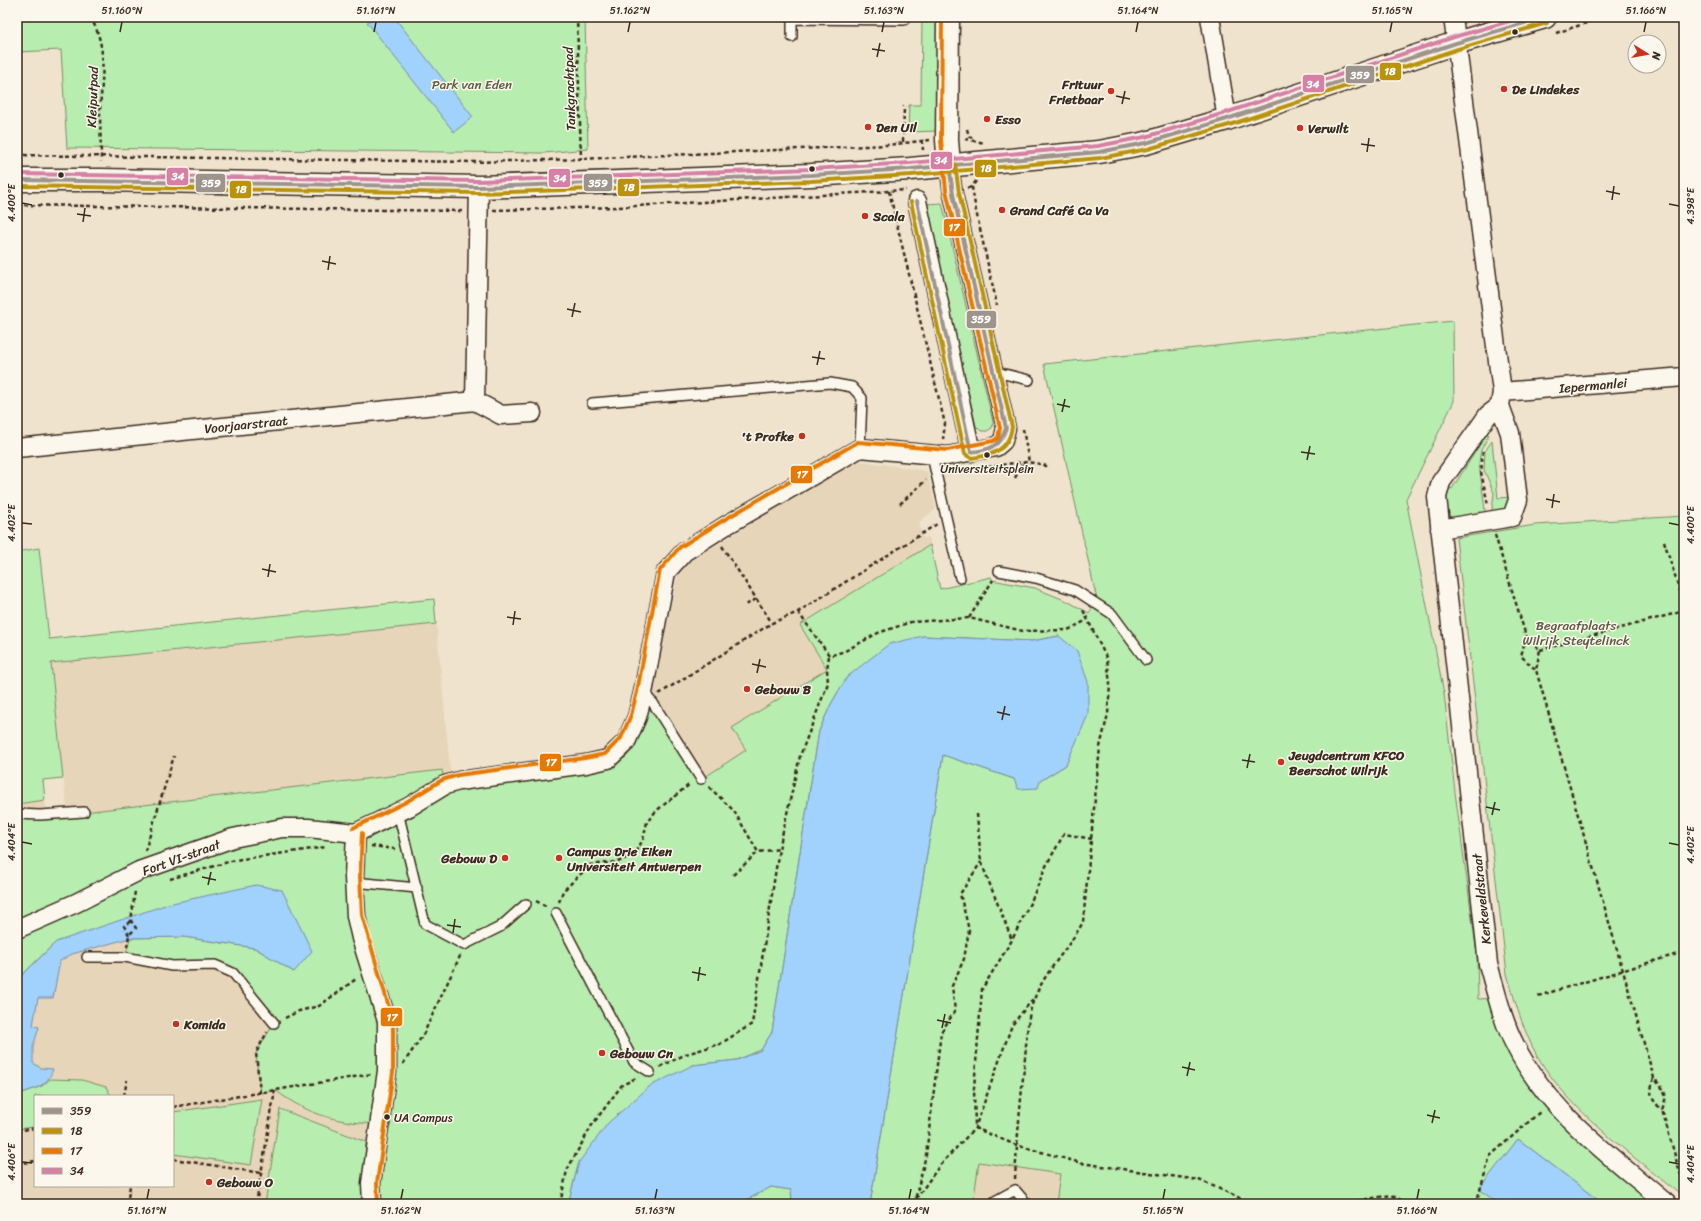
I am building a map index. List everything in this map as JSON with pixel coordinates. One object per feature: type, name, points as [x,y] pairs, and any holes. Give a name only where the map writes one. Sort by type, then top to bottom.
[{"type":"street","points":[[372,1204],[371,1183],[387,1071],[387,1021],[371,972],[356,916],[354,882],[356,839],[398,812],[445,785],[459,781],[586,764],[608,759],[626,742],[637,717],[666,572],[684,552],[714,533],[860,448],[935,456],[971,452],[996,447],[1003,441],[1006,428],[952,188],[949,165],[947,140],[948,17]]},
{"type":"street","points":[[1210,17],[1226,119]]},
{"type":"street","points":[[1440,529],[1491,522],[1512,517],[1518,500],[1510,433],[1501,399],[1452,17]]},
{"type":"street","points":[[17,180],[101,180],[479,187],[812,175],[1099,152],[1146,143],[1226,119],[1456,43],[1545,17]]},
{"type":"street","points":[[479,187],[475,401],[501,415],[532,413]]},
{"type":"street","points":[[915,195],[971,452]]},
{"type":"street","name":"Iepermanlei","points":[[1501,399],[1684,377]]},
{"type":"street","name":"Kerkeveldstraat","points":[[1501,399],[1441,482],[1437,497],[1488,964],[1505,1020],[1515,1045],[1531,1072],[1569,1120],[1667,1204]]},
{"type":"street","name":"Voorjaarstraat","points":[[17,448],[475,401]]},
{"type":"street","name":"Fort VI-straat","points":[[17,929],[76,903],[140,880],[232,838],[282,828],[308,828],[356,839]]},
{"type":"lane","points":[[792,37],[792,19],[904,20]]},
{"type":"lane","points":[[992,371],[1030,380]]},
{"type":"lane","points":[[592,403],[830,383],[852,387],[862,398],[860,448]]},
{"type":"lane","points":[[935,456],[946,518],[960,578]]},
{"type":"lane","points":[[999,571],[1036,578],[1075,590],[1112,614],[1146,660]]},
{"type":"lane","points":[[643,693],[653,703],[701,779]]},
{"type":"lane","points":[[17,814],[40,815],[84,812]]},
{"type":"lane","points":[[398,812],[425,924],[464,944],[500,927],[526,904]]},
{"type":"lane","points":[[354,882],[417,888]]},
{"type":"lane","points":[[556,913],[634,1062],[650,1072]]},
{"type":"lane","points":[[87,958],[125,958],[172,966],[214,965],[232,973],[274,1023]]},
{"type":"lane","points":[[995,1204],[995,1201],[1015,1190],[1027,1204]]},
{"type":"path","name":"Kleiputpad","points":[[90,17],[95,25],[103,57],[100,110],[101,180]]},
{"type":"path","name":"Tankgrachtpad","points":[[577,17],[581,159]]},
{"type":"path","points":[[17,154],[474,162],[581,159],[887,145],[903,142],[904,106]]},
{"type":"path","points":[[952,188],[972,187]]},
{"type":"path","points":[[915,195],[890,191],[945,424],[944,436],[940,448],[935,456]]},
{"type":"path","points":[[1483,449],[1481,472],[1491,522],[1526,636],[1540,650]]},
{"type":"path","points":[[1015,478],[1022,463],[1029,462],[1048,467]]},
{"type":"path","points":[[900,504],[922,484]]},
{"type":"path","points":[[643,693],[657,696],[772,623],[798,612],[946,518]]},
{"type":"path","points":[[714,533],[772,623]]},
{"type":"path","points":[[1664,541],[1684,604]]},
{"type":"path","points":[[969,618],[999,571]]},
{"type":"path","points":[[746,605],[756,599]]},
{"type":"path","points":[[1540,650],[1684,611]]},
{"type":"path","points":[[560,1204],[567,1170],[592,1125],[622,1084],[686,1054],[720,1044],[752,1024],[779,849],[800,756],[828,683],[827,669],[829,656],[798,612]]},
{"type":"path","points":[[829,656],[845,651],[878,633],[911,622],[969,618],[1023,631],[1068,630],[1087,620],[1107,659],[1110,684],[1108,714],[1100,747],[1083,922],[1072,941],[1040,986],[1034,999],[1028,1034],[1016,1145],[1015,1190]]},
{"type":"path","points":[[1526,636],[1521,656],[1536,670]]},
{"type":"path","points":[[1540,650],[1536,670],[1654,1078],[1663,1089],[1666,1096],[1662,1110]]},
{"type":"path","points":[[129,935],[124,926],[131,920],[135,892],[140,880],[174,756]]},
{"type":"path","points":[[526,904],[535,900],[556,913],[563,891],[576,877],[590,865],[618,862],[634,854],[643,840],[647,822],[656,811],[686,786],[701,779],[734,811],[758,852]]},
{"type":"path","points":[[977,814],[981,862],[1012,940]]},
{"type":"path","points":[[975,1128],[974,1088],[982,989],[1012,940],[1047,864],[1064,834],[1092,839]]},
{"type":"path","points":[[169,879],[235,860],[304,850],[356,839],[408,851]]},
{"type":"path","points":[[733,875],[758,852],[779,849]]},
{"type":"path","points":[[914,1204],[926,1155],[941,1032],[955,1011],[952,986],[964,959],[969,930],[960,894],[981,862]]},
{"type":"path","points":[[128,895],[135,892],[140,880]]},
{"type":"path","points":[[125,958],[129,935],[136,928],[131,920]]},
{"type":"path","points":[[174,1107],[387,1071],[406,1064],[423,1035],[457,964],[464,944]]},
{"type":"path","points":[[1538,996],[1684,952]]},
{"type":"path","points":[[260,1093],[256,1053],[274,1023],[299,1011],[319,1006],[360,976],[371,972]]},
{"type":"path","points":[[915,1200],[940,1165],[975,1128],[1012,1025],[1034,999]]},
{"type":"path","points":[[1654,1078],[1650,1092],[1654,1102],[1662,1110],[1680,1173],[1684,1177]]},
{"type":"path","points":[[124,1095],[127,1080]]},
{"type":"path","points":[[256,1204],[275,1090]]},
{"type":"path","points":[[1476,1204],[1490,1156],[1553,1100]]},
{"type":"path","points":[[17,1131],[34,1128]]},
{"type":"path","points":[[975,1128],[1016,1145],[1081,1163],[1199,1180],[1236,1196],[1249,1204]]},
{"type":"path","points":[[174,1159],[261,1173]]},
{"type":"path","points":[[17,1164],[34,1161]]},
{"type":"path","points":[[127,1204],[130,1187]]},
{"type":"path","points":[[1337,1204],[1392,1195],[1408,1204]]},
{"type":"shaded area","name":"Campus Drie Eiken Universiteit Antwerpen","points":[[855,460],[927,471],[936,509],[919,522],[923,538],[929,537],[940,589],[991,577],[992,580],[1035,588],[1067,601],[1531,1072],[1667,1204],[17,1204],[17,804],[45,800],[47,811],[67,809],[48,639],[434,599],[450,769],[459,790],[497,783],[586,773],[611,768],[627,756],[640,736],[651,699],[678,573],[690,561]]},
{"type":"green space","name":"Park van Eden","points":[[17,17],[585,17],[588,149],[544,153],[67,148],[61,50],[17,52]]},
{"type":"green space","points":[[922,17],[939,17],[938,131],[908,132],[909,105],[921,105]]},
{"type":"green space","points":[[942,203],[993,422],[992,428],[987,431],[981,431],[976,426],[926,204]]},
{"type":"green space","points":[[1453,321],[1454,401],[1406,499],[1444,693],[1455,792],[1477,955],[1478,999],[1498,998],[1531,1072],[1667,1204],[1603,1204],[1518,1139],[1480,1189],[1499,1204],[1056,1204],[1060,1174],[979,1162],[973,1204],[870,1204],[943,755],[1014,779],[1040,781],[1066,765],[1059,636],[1032,641],[923,636],[847,677],[831,704],[819,731],[772,1032],[761,1050],[737,1060],[693,1065],[579,1162],[568,1204],[372,1204],[371,1183],[391,1123],[360,1123],[330,1118],[302,1107],[275,1090],[260,1093],[256,1053],[274,1023],[233,973],[192,965],[125,957],[130,938],[184,937],[255,948],[294,972],[282,890],[56,942],[17,980],[17,814],[84,812],[442,770],[445,785],[497,783],[586,773],[611,768],[627,756],[640,736],[646,714],[653,703],[702,779],[746,750],[732,728],[827,669],[800,625],[930,545],[940,589],[991,577],[992,580],[1035,588],[1067,601],[1089,613],[1097,600],[1044,364]]},
{"type":"green space","points":[[1487,433],[1489,435],[1481,450],[1479,463],[1486,518],[1454,520],[1450,517],[1446,509],[1444,500],[1446,491],[1448,487],[1452,489]]},
{"type":"green space","points":[[1492,441],[1498,498],[1512,497],[1508,509],[1491,517],[1494,493],[1484,470],[1485,451]]},
{"type":"green space","name":"Begraafplaats Wilrijk Steytelinck","points":[[1684,516],[1684,1198],[1621,1147],[1579,1109],[1545,1068],[1532,1046],[1521,1019],[1507,974],[1456,538],[1535,525]]},
{"type":"green space","points":[[39,548],[49,639],[434,599],[436,624],[51,663],[63,778],[43,780],[45,800],[17,804],[17,552]]},
{"type":"green space","points":[[50,1079],[82,1080],[106,1087],[110,1095],[34,1095],[34,1127],[17,1129],[17,1095],[42,1086]]},
{"type":"green space","points":[[262,1099],[251,1165],[174,1154],[174,1112]]},
{"type":"green space","points":[[280,1109],[366,1142],[363,1204],[265,1204]]},
{"type":"green space","points":[[771,1187],[791,1190],[792,1200],[814,1204],[739,1204]]},
{"type":"water","points":[[378,17],[394,17],[473,117],[454,132],[367,22]]},
{"type":"water","points":[[923,636],[1032,641],[1059,636],[1077,651],[1088,682],[1088,715],[1066,765],[1040,781],[1038,788],[1018,789],[1014,779],[943,755],[870,1204],[814,1204],[792,1200],[791,1190],[771,1187],[739,1204],[568,1204],[579,1162],[608,1123],[650,1086],[693,1065],[737,1060],[761,1050],[772,1032],[819,731],[831,704],[847,677],[889,644]]},
{"type":"water","points":[[256,885],[282,890],[312,951],[294,972],[255,948],[184,937],[130,938],[72,954],[60,961],[53,998],[38,998],[33,1025],[39,1027],[33,1047],[33,1063],[41,1068],[53,1069],[43,1084],[17,1095],[17,980],[56,942],[168,904]]},
{"type":"water","points":[[1518,1139],[1603,1204],[1499,1204],[1479,1189]]},
{"type":"transit line","name":"17","points":[[353,828],[406,802],[442,780],[458,775],[605,754],[621,738],[631,715],[637,692],[660,570],[680,547],[722,521],[858,442],[947,450],[993,441],[998,438],[1000,428],[946,190],[941,140],[942,17]]},
{"type":"transit line","name":"34","points":[[17,174],[479,181],[811,169],[910,163],[1098,146],[1145,137],[1225,113],[1454,37],[1524,17]]},
{"type":"transit line","name":"359","points":[[17,180],[479,187],[811,175],[910,169],[1099,152],[1146,143],[1227,119],[1456,43],[1545,17]]},
{"type":"transit line","name":"18","points":[[17,186],[479,193],[811,181],[911,175],[1100,158],[1148,149],[1229,125],[1458,49],[1547,23]]},
{"type":"transit line","name":"18","points":[[911,202],[965,454],[971,458],[986,456],[1003,446],[1010,435],[1012,427],[959,193],[955,164]]},
{"type":"transit line","name":"359","points":[[949,165],[953,194],[1006,428],[1001,439],[993,446],[988,449],[971,452]]},
{"type":"transit line","name":"359","points":[[917,201],[971,452]]},
{"type":"transit line","name":"17","points":[[362,833],[360,877],[362,915],[393,1021],[393,1072],[377,1183],[378,1204]]},
{"type":"place","name":"De Lindekes","points":[[1504,89]]},
{"type":"place","name":"Frituur Frietbaar","points":[[1111,91]]},
{"type":"place","name":"Esso","points":[[987,119]]},
{"type":"place","name":"Den Uil","points":[[868,127]]},
{"type":"place","name":"Verwilt","points":[[1300,128]]},
{"type":"place","name":"Grand Café Ca Va","points":[[1002,210]]},
{"type":"place","name":"Scala","points":[[865,216]]},
{"type":"place","name":"'t Profke","points":[[802,436]]},
{"type":"place","name":"Universiteitsplein","points":[[987,455]]},
{"type":"place","name":"Gebouw B","points":[[747,689]]},
{"type":"place","name":"Jeugdcentrum KFCO Beerschot Wilrijk","points":[[1281,762]]},
{"type":"place","name":"Gebouw D","points":[[505,858]]},
{"type":"place","name":"Campus Drie Eiken Universiteit Antwerpen","points":[[559,858]]},
{"type":"place","name":"Komida","points":[[176,1024]]},
{"type":"place","name":"Gebouw Cn","points":[[602,1053]]},
{"type":"place","name":"UA Campus","points":[[387,1117]]},
{"type":"place","name":"Gebouw O","points":[[209,1182]]}]
